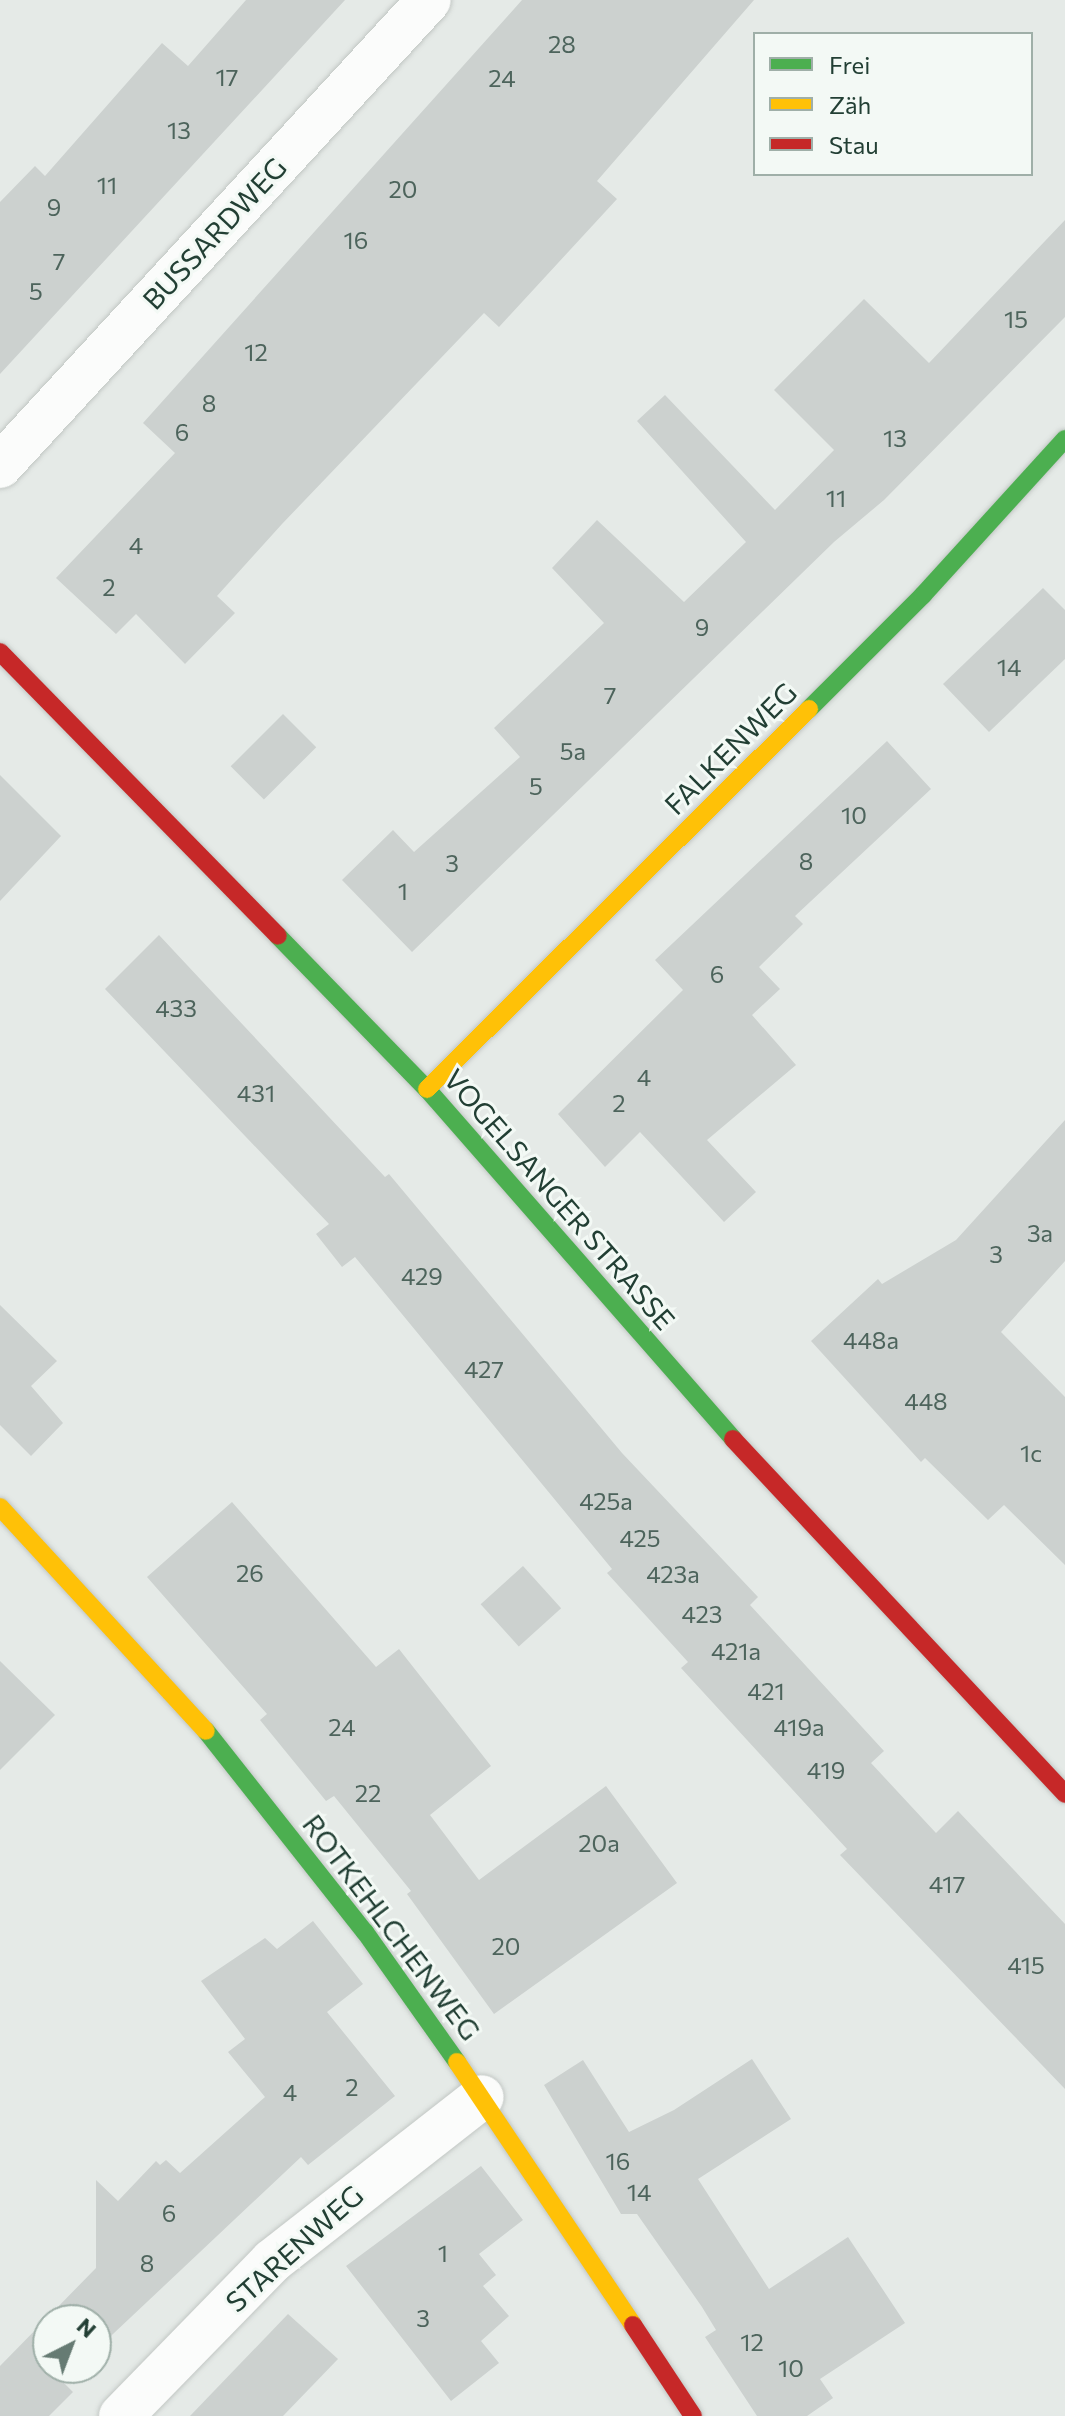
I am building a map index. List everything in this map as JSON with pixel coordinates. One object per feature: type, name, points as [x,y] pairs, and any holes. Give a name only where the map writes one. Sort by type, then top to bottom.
[{"type":"street","name":"BUSSARDWEG","points":[[0,466],[429,0]]},
{"type":"street","name":"FALKENWEG","points":[[427,1089],[923,595],[1065,439]]},
{"type":"street","name":"VOGELSANGER STRASSE","points":[[0,652],[427,1089],[732,1438],[1065,1794]]},
{"type":"street","name":"ROTKEHLCHENWEG","points":[[0,1507],[209,1734],[365,1932],[482,2097],[693,2416]]},
{"type":"street","name":"STARENWEG","points":[[121,2416],[272,2261],[482,2097]]},
{"type":"building","points":[[246,0],[345,0],[0,374],[0,202],[35,166],[45,176],[162,43],[188,66]]},
{"type":"building","points":[[522,0],[754,0],[597,181],[617,199],[499,327],[484,313],[282,524],[217,596],[235,613],[185,664],[136,614],[116,634],[56,578],[175,453],[143,423]]},
{"type":"building","points":[[1065,220],[1065,317],[884,500],[834,542],[412,952],[342,880],[393,830],[414,852],[520,757],[494,728],[604,623],[552,568],[597,520],[684,602],[746,542],[637,421],[665,395],[775,510],[834,450],[774,390],[864,299],[929,363]]},
{"type":"building","points":[[1043,588],[1065,610],[1065,659],[989,732],[943,684]]},
{"type":"building","points":[[283,714],[316,747],[264,800],[231,766]]},
{"type":"building","points":[[887,741],[931,789],[795,916],[803,924],[759,967],[780,989],[752,1015],[796,1065],[707,1140],[756,1192],[724,1222],[640,1132],[605,1167],[558,1114],[683,990],[655,960]]},
{"type":"building","points":[[0,775],[61,836],[0,901]]},
{"type":"building","points":[[159,935],[385,1177],[389,1174],[622,1453],[758,1597],[750,1605],[884,1751],[871,1763],[936,1833],[958,1811],[1065,1924],[1065,2089],[840,1855],[847,1849],[681,1668],[688,1662],[607,1573],[612,1569],[355,1257],[342,1267],[316,1234],[329,1224],[105,989]]},
{"type":"building","points":[[1065,1120],[1065,1261],[1001,1332],[1065,1397],[1065,1565],[1004,1505],[988,1520],[925,1458],[921,1462],[811,1341],[878,1279],[882,1284],[956,1240]]},
{"type":"building","points":[[0,1305],[57,1361],[31,1386],[63,1423],[31,1456],[0,1425]]},
{"type":"building","points":[[232,1502],[376,1667],[399,1649],[491,1766],[430,1815],[479,1880],[606,1786],[677,1883],[494,2014],[407,1894],[411,1891],[334,1796],[326,1801],[260,1720],[267,1714],[147,1577]]},
{"type":"building","points":[[523,1566],[561,1608],[519,1646],[481,1604]]},
{"type":"building","points":[[0,1661],[55,1715],[0,1770]]},
{"type":"building","points":[[313,1921],[363,1984],[327,2012],[395,2096],[308,2165],[301,2157],[112,2335],[112,2304],[61,2304],[96,2268],[96,2180],[118,2201],[156,2161],[160,2165],[166,2160],[180,2173],[265,2097],[228,2052],[245,2039],[201,1981],[265,1938],[277,1949]]},
{"type":"building","points":[[752,2059],[791,2119],[698,2179],[769,2289],[848,2237],[905,2323],[820,2379],[833,2398],[807,2416],[757,2416],[705,2337],[716,2330],[702,2307],[637,2214],[621,2214],[544,2085],[583,2060],[629,2132],[674,2110]]},
{"type":"building","points":[[481,2166],[523,2220],[479,2254],[496,2275],[483,2286],[509,2316],[481,2341],[499,2363],[451,2401],[346,2266]]},
{"type":"building","points":[[288,2314],[338,2359],[283,2416],[190,2416]]},
{"type":"building","points":[[32,2333],[32,2384],[65,2384],[73,2392],[49,2416],[0,2416],[0,2366]]},
{"type":"traffic: fast","points":[[809,709],[923,595],[1065,439]]},
{"type":"traffic: fast","points":[[278,936],[427,1089],[733,1439]]},
{"type":"traffic: fast","points":[[206,1731],[365,1932],[457,2062]]},
{"type":"traffic: slow","points":[[427,1089],[809,709]]},
{"type":"traffic: slow","points":[[0,1507],[206,1731]]},
{"type":"traffic: slow","points":[[457,2062],[633,2325]]},
{"type":"traffic: jam","points":[[0,652],[278,936]]},
{"type":"traffic: jam","points":[[733,1439],[1065,1794]]},
{"type":"traffic: jam","points":[[633,2325],[693,2416]]}]
